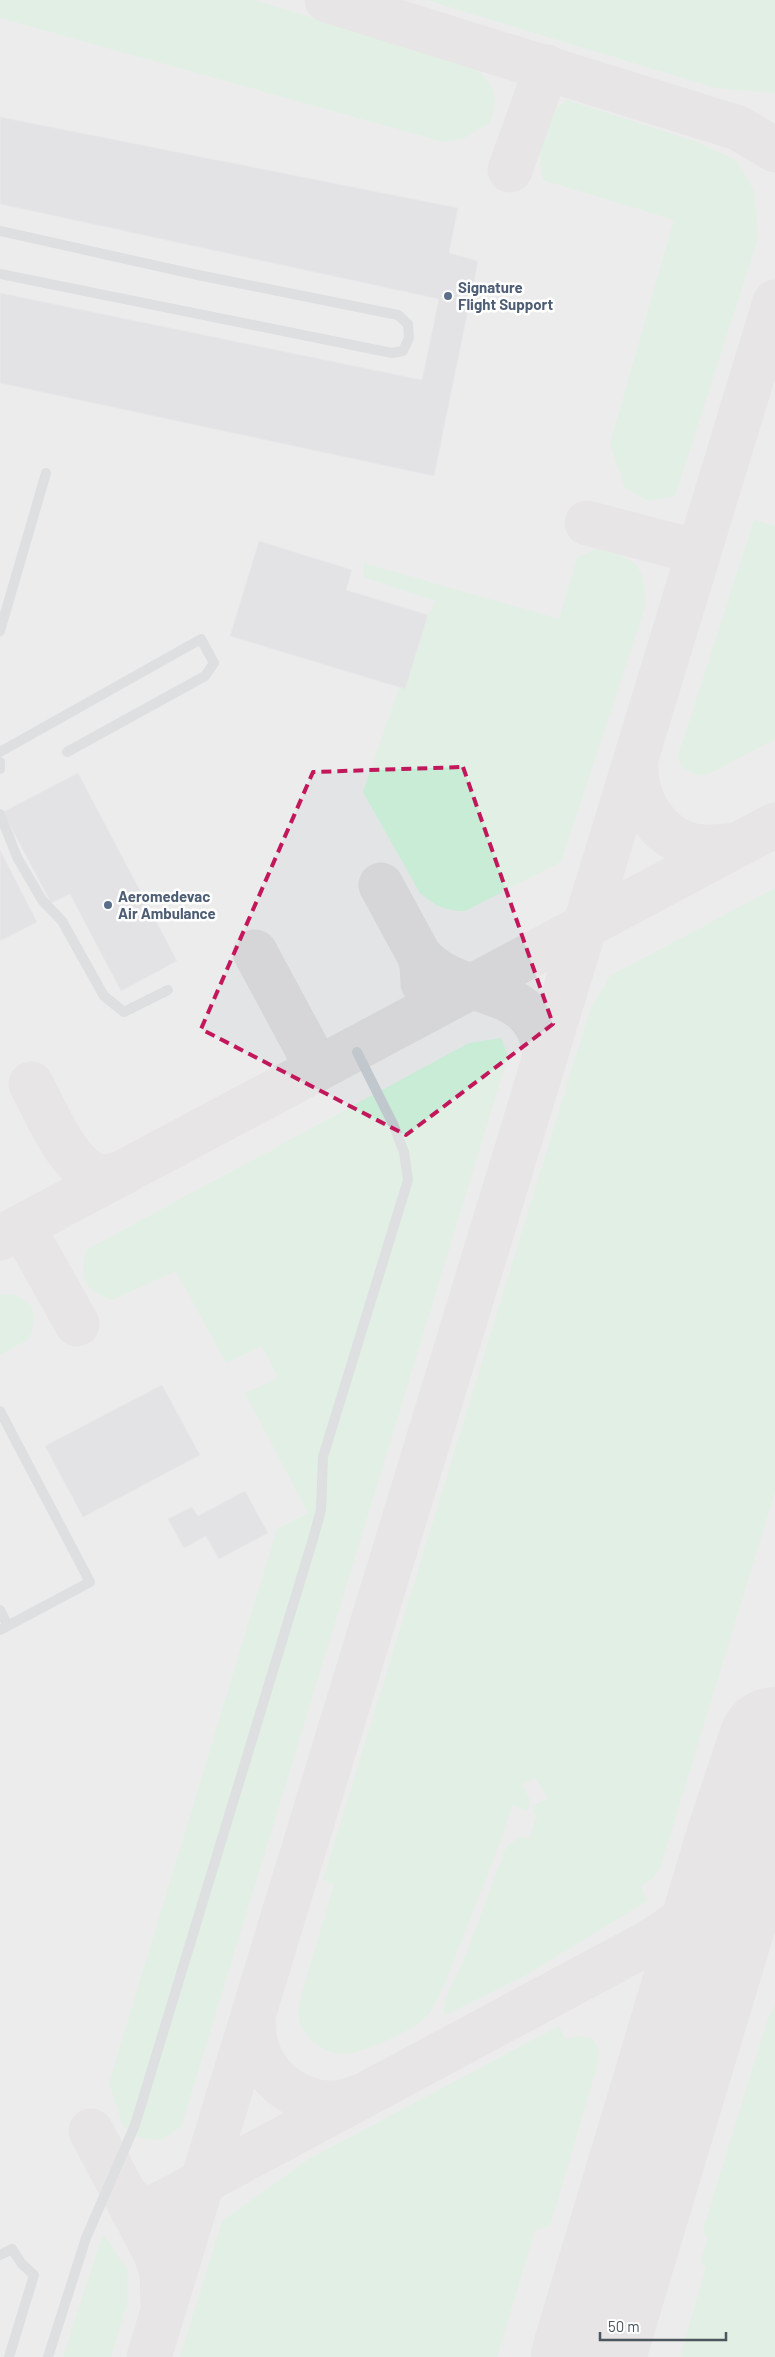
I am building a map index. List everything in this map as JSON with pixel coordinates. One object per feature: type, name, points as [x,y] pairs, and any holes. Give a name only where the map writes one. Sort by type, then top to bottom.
[{"type":"lane","points":[[0,231],[198,275],[398,316],[408,324],[409,338],[403,351],[392,353],[0,274]]},
{"type":"lane","points":[[0,631],[46,472]]},
{"type":"lane","points":[[0,752],[201,639],[214,664],[204,676],[66,752]]},
{"type":"lane","points":[[0,762],[0,769]]},
{"type":"lane","points":[[0,814],[22,866],[42,900],[62,921],[104,996],[124,1012],[168,990]]},
{"type":"lane","points":[[48,2357],[86,2238],[134,2125],[149,2078],[313,1539],[321,1510],[323,1457],[408,1180],[404,1152],[393,1124],[357,1052]]},
{"type":"lane","points":[[0,1411],[90,1582],[4,1628],[0,1610]]},
{"type":"lane","points":[[0,2255],[12,2249],[22,2264],[34,2275],[9,2357]]},
{"type":"highlighted area","points":[[463,767],[553,1024],[406,1135],[201,1029],[313,772]]},
{"type":"shaded area","points":[[0,0],[775,0],[775,2357],[0,2357]]},
{"type":"green space","points":[[0,0],[254,0],[472,66],[486,79],[493,91],[493,113],[490,123],[464,138],[444,142],[0,18]]},
{"type":"green space","points":[[426,0],[775,0],[775,93],[716,88]]},
{"type":"green space","points":[[567,100],[697,142],[737,161],[754,191],[758,238],[675,496],[648,501],[625,488],[610,444],[674,220],[543,180],[540,159],[544,118]]},
{"type":"green space","points":[[754,520],[775,526],[775,739],[709,774],[697,775],[682,768],[678,756]]},
{"type":"green space","points":[[599,547],[622,556],[636,565],[643,579],[646,604],[561,862],[465,911],[441,907],[420,893],[363,792],[399,688],[405,689],[428,615],[436,601],[363,577],[364,563],[559,619],[577,558]]},
{"type":"green space","points":[[775,888],[775,1492],[660,1868],[653,1878],[641,1886],[647,1901],[528,1974],[445,2015],[444,2009],[447,1995],[468,1949],[506,1847],[519,1837],[529,1839],[537,1814],[532,1812],[534,1806],[548,1798],[535,1778],[522,1784],[530,1801],[528,1811],[512,1805],[501,1840],[443,1988],[430,2012],[423,2020],[412,2027],[368,2048],[344,2054],[326,2050],[318,2046],[305,2033],[301,2026],[299,2015],[299,2003],[334,1885],[323,1880],[590,1010],[610,976]]},
{"type":"green space","points":[[501,1038],[508,1056],[181,2127],[161,2140],[140,2138],[123,2126],[109,2083],[277,1529],[308,1513],[245,1393],[278,1378],[262,1346],[226,1363],[176,1271],[112,1300],[102,1296],[89,1287],[86,1282],[83,1268],[86,1250],[469,1043]]},
{"type":"green space","points":[[12,1294],[31,1306],[34,1318],[33,1324],[28,1340],[0,1355],[0,1295]]},
{"type":"green space","points":[[775,2005],[775,2357],[680,2357],[706,2267],[700,2262],[708,2240],[703,2230],[768,2018]]},
{"type":"green space","points":[[559,2026],[565,2039],[580,2036],[593,2039],[599,2051],[596,2070],[550,2226],[535,2230],[497,2357],[180,2357],[222,2221],[307,2160]]},
{"type":"green space","points":[[103,2234],[127,2269],[127,2304],[111,2357],[63,2357]]},
{"type":"building","name":"Signature Flight Support","points":[[0,117],[458,208],[449,253],[478,261],[434,476],[0,383],[0,293],[422,380],[439,299],[0,204]]},
{"type":"building","points":[[259,541],[352,570],[346,590],[428,615],[405,689],[230,636]]},
{"type":"building","points":[[78,773],[177,961],[121,991],[70,894],[51,903],[3,812]]},
{"type":"building","points":[[0,850],[37,922],[0,941]]},
{"type":"building","points":[[162,1385],[200,1455],[83,1517],[45,1446]]},
{"type":"building","points":[[245,1491],[268,1533],[219,1559],[206,1536],[184,1548],[168,1519],[192,1507],[198,1516]]},
{"type":"taxiway","points":[[327,0],[738,128],[775,150]]},
{"type":"taxiway","points":[[510,170],[547,67]]},
{"type":"taxiway","points":[[149,2357],[775,302]]},
{"type":"taxiway","points":[[587,523],[698,552]]},
{"type":"taxiway","points":[[636,759],[638,787],[643,801],[658,825],[668,834],[681,841],[700,847],[737,845]]},
{"type":"taxiway","points":[[0,1238],[775,825]]},
{"type":"taxiway","points":[[381,885],[419,955],[422,965],[423,983]]},
{"type":"taxiway","points":[[255,952],[318,1069]]},
{"type":"taxiway","points":[[419,955],[435,970],[454,980],[513,1002],[528,1014],[540,1032],[545,1057]]},
{"type":"taxiway","points":[[31,1084],[66,1149],[85,1170],[99,1177],[123,1173]]},
{"type":"taxiway","points":[[22,1226],[77,1324]]},
{"type":"taxiway","points":[[125,2195],[132,2202],[144,2208],[160,2204],[648,1943],[681,1921],[704,1900],[715,1888],[743,1840]]},
{"type":"taxiway","points":[[253,2017],[256,2047],[265,2065],[274,2077],[286,2087],[313,2101],[343,2102],[358,2097]]},
{"type":"taxiway","points":[[91,2131],[155,2252],[162,2273],[163,2304]]},
{"type":"runway","points":[[588,2357],[743,1840],[775,1744]]},
{"type":"place","name":"Signature Flight Support","points":[[448,296]]},
{"type":"place","name":"Aeromedevac Air Ambulance","points":[[108,905]]}]
